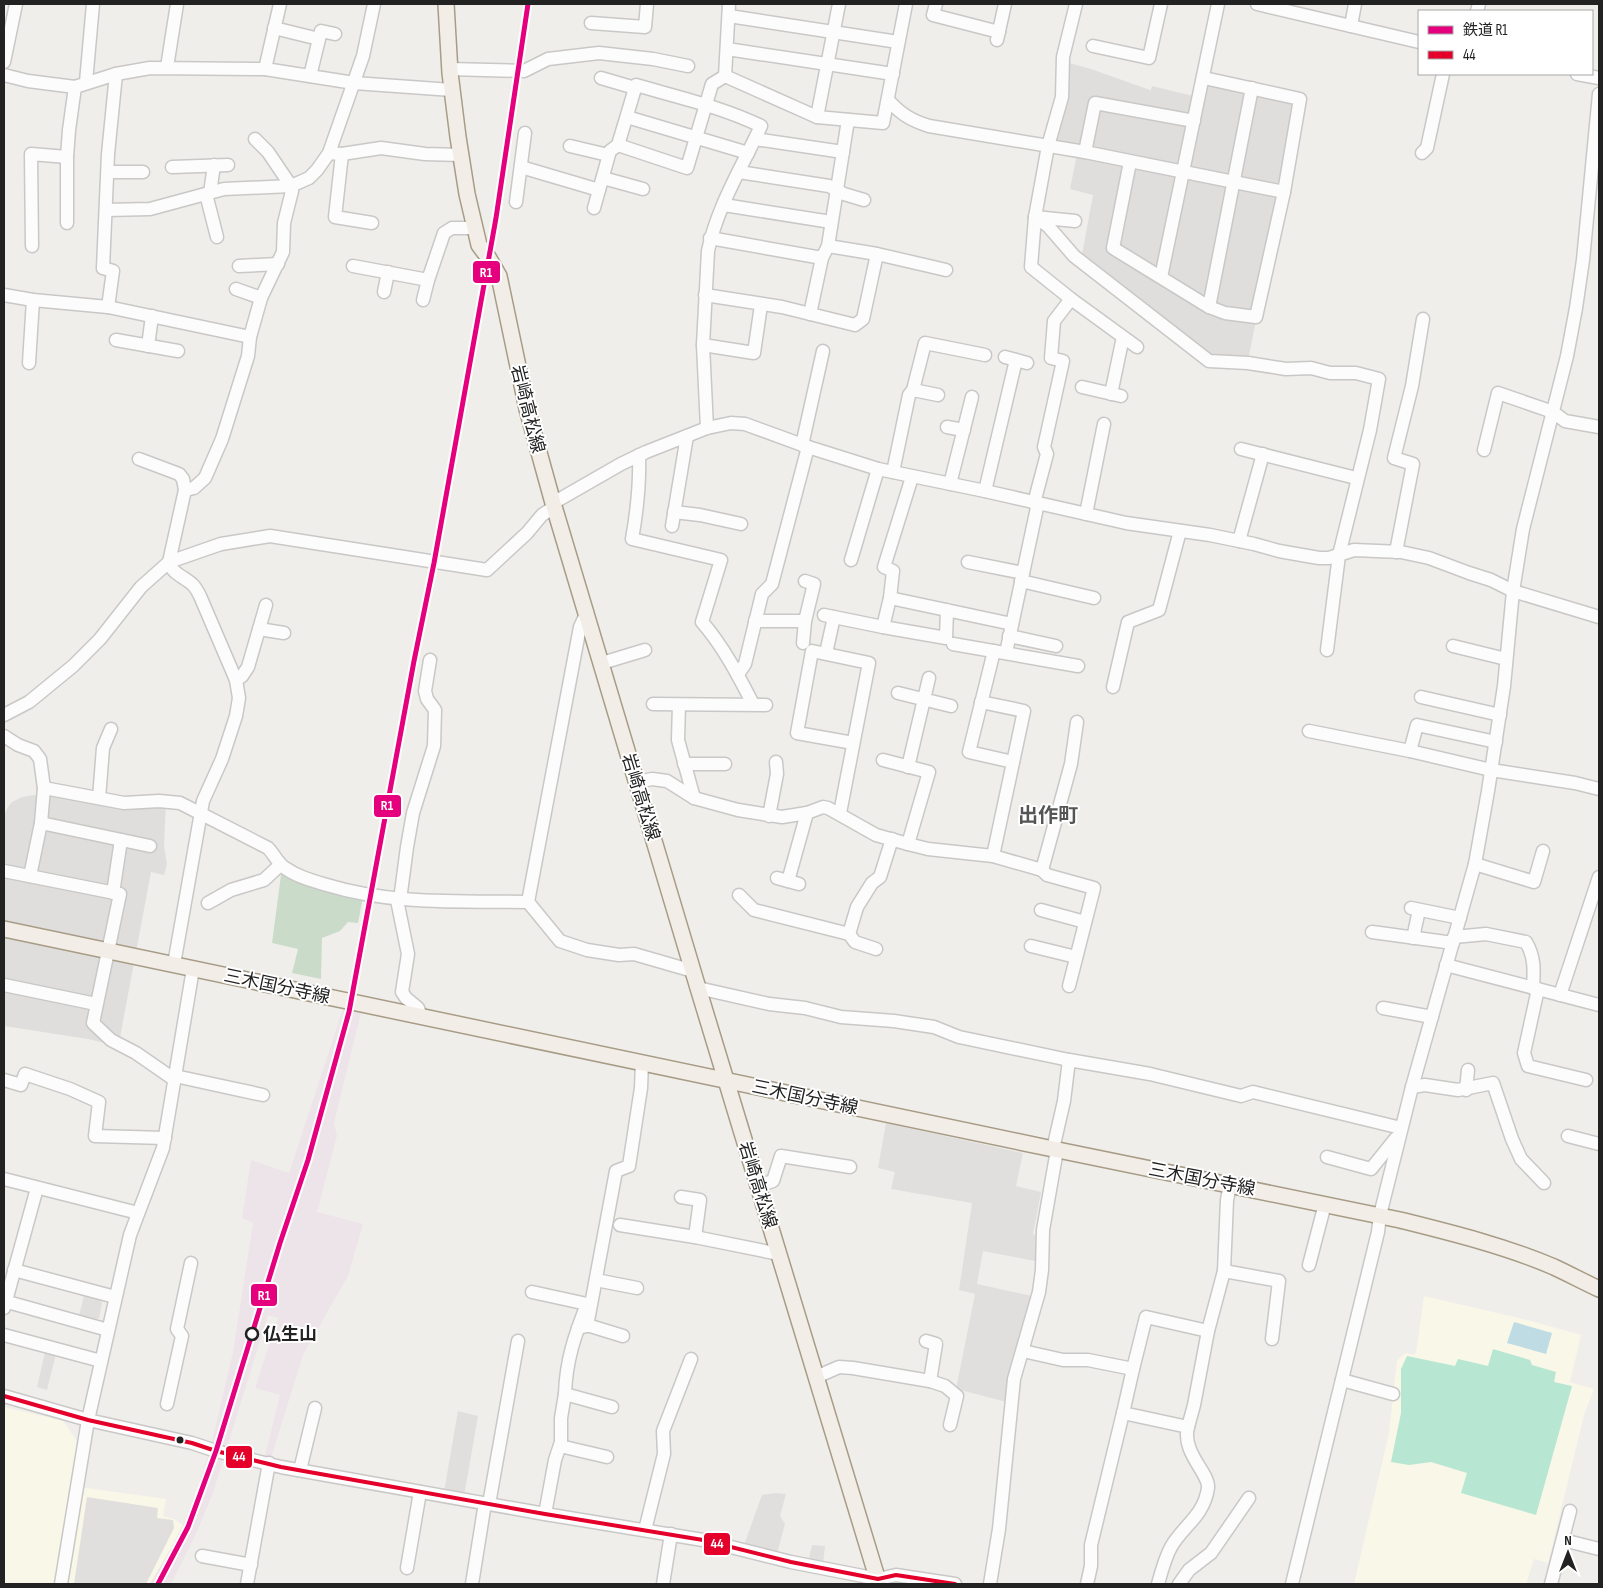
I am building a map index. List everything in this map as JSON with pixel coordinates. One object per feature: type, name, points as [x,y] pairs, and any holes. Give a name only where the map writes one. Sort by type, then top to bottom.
[{"type":"main road","name":"岩崎高松線","points":[[446,4],[449,69],[461,155],[474,228],[479,245],[499,276],[527,409],[554,505],[878,1582]]},
{"type":"main road","name":"三木国分寺線","points":[[4,929],[1055,1150],[1380,1215],[1454,1233],[1510,1250],[1554,1267],[1599,1289]]},
{"type":"street","points":[[67,222],[67,157],[81,85],[93,4]]},
{"type":"street","points":[[167,67],[177,4]]},
{"type":"street","points":[[265,70],[280,4]]},
{"type":"street","points":[[106,210],[150,209],[224,189],[291,186],[309,178],[318,170],[329,153],[363,56],[374,4]]},
{"type":"street","points":[[591,23],[645,27],[647,4]]},
{"type":"street","points":[[817,117],[832,32],[839,4]]},
{"type":"street","points":[[725,76],[817,117],[883,123],[906,4]]},
{"type":"street","points":[[936,4],[933,15],[998,36],[1005,4]]},
{"type":"street","points":[[1076,4],[1064,57],[1062,97],[1048,146],[1035,217],[1031,267],[1137,347]]},
{"type":"street","points":[[1092,46],[1149,58],[1161,4]]},
{"type":"street","points":[[1161,277],[1218,4]]},
{"type":"street","points":[[1257,4],[1418,42]]},
{"type":"street","points":[[1351,26],[1355,4]]},
{"type":"street","points":[[4,62],[12,6]]},
{"type":"street","points":[[725,76],[729,10],[832,32],[898,42]]},
{"type":"street","points":[[274,28],[319,39]]},
{"type":"street","points":[[310,76],[321,31],[335,34]]},
{"type":"street","points":[[727,50],[893,74]]},
{"type":"street","points":[[449,69],[524,70],[548,59],[598,53],[653,59],[688,66]]},
{"type":"street","points":[[4,75],[28,81],[81,85],[116,74],[150,68],[265,70],[354,83],[452,90]]},
{"type":"street","points":[[108,308],[113,271],[103,268],[116,74]]},
{"type":"street","points":[[1422,153],[1427,148],[1443,75]]},
{"type":"street","points":[[1582,75],[1599,78]]},
{"type":"street","points":[[618,146],[687,168],[712,84],[725,76]]},
{"type":"street","points":[[601,78],[635,88]]},
{"type":"street","points":[[1130,162],[1113,248],[1210,307],[1225,313],[1256,318],[1284,192],[1300,99],[1204,78]]},
{"type":"street","points":[[594,208],[608,156],[610,151],[618,146],[636,85],[706,106],[761,126],[710,238],[703,345],[707,428]]},
{"type":"street","points":[[1210,307],[1252,88]]},
{"type":"street","points":[[1292,1584],[1378,1232],[1380,1215],[1400,1131],[1475,864],[1500,715],[1513,591],[1523,529],[1567,356],[1576,308],[1599,94]]},
{"type":"street","points":[[888,100],[899,112],[929,126],[1085,152],[1284,192]]},
{"type":"street","points":[[1085,152],[1095,102],[1194,121]]},
{"type":"street","points":[[627,117],[748,153]]},
{"type":"street","points":[[810,314],[831,222],[848,120]]},
{"type":"street","points":[[516,202],[525,133]]},
{"type":"street","points":[[185,490],[200,484],[213,464],[248,356],[250,337],[261,298],[283,252],[284,223],[292,191],[291,186],[268,152],[255,139]]},
{"type":"street","points":[[755,139],[843,152]]},
{"type":"street","points":[[570,146],[608,156]]},
{"type":"street","points":[[329,153],[342,154],[381,148],[425,154],[461,155]]},
{"type":"street","points":[[32,246],[31,154],[67,157]]},
{"type":"street","points":[[342,154],[335,217],[372,222]]},
{"type":"street","points":[[214,165],[208,194],[216,237]]},
{"type":"street","points":[[172,167],[228,165]]},
{"type":"street","points":[[521,167],[601,184],[643,189]]},
{"type":"street","points":[[108,172],[143,172]]},
{"type":"street","points":[[739,172],[829,186],[844,194],[864,200]]},
{"type":"street","points":[[724,205],[831,222]]},
{"type":"street","points":[[1035,217],[1075,221]]},
{"type":"street","points":[[1035,217],[1048,226],[1074,256],[1209,361],[1248,363],[1286,369],[1311,368],[1330,373],[1356,373],[1379,379],[1370,430],[1339,554],[1327,650]]},
{"type":"street","points":[[423,300],[444,233],[452,228],[474,228]]},
{"type":"street","points":[[710,238],[825,252],[877,254],[946,270]]},
{"type":"street","points":[[705,295],[810,314],[855,325],[862,319],[877,254]]},
{"type":"street","points":[[238,266],[278,264]]},
{"type":"street","points":[[353,266],[428,280]]},
{"type":"street","points":[[384,292],[388,272]]},
{"type":"street","points":[[236,289],[261,298]]},
{"type":"street","points":[[4,295],[108,308],[250,337]]},
{"type":"street","points":[[1014,762],[969,752],[981,702],[1010,630],[1022,577],[1047,454],[1044,447],[1064,361],[1050,358],[1054,321],[1071,299]]},
{"type":"street","points":[[29,363],[32,300]]},
{"type":"street","points":[[703,345],[754,353],[761,305]]},
{"type":"street","points":[[148,346],[152,316]]},
{"type":"street","points":[[1396,552],[1413,464],[1394,458],[1412,386],[1423,319]]},
{"type":"street","points":[[1082,387],[1116,395],[1123,337]]},
{"type":"street","points":[[116,340],[178,351]]},
{"type":"street","points":[[893,472],[909,394],[913,390],[925,343],[985,355]]},
{"type":"street","points":[[738,674],[744,664],[762,594],[772,584],[805,446],[823,351]]},
{"type":"street","points":[[985,491],[1016,360]]},
{"type":"street","points":[[913,390],[938,395]]},
{"type":"street","points":[[1484,450],[1498,393],[1553,412],[1565,421],[1599,427]]},
{"type":"street","points":[[950,484],[972,397]]},
{"type":"street","points":[[4,715],[29,702],[73,666],[100,638],[141,586],[169,562],[221,544],[270,536],[487,570],[554,505],[639,455],[707,428],[732,423],[746,424],[805,446],[878,469],[1154,528],[1240,541],[1279,552],[1319,558],[1354,550],[1396,552],[1429,558],[1469,574],[1491,580],[1513,591],[1599,617]]},
{"type":"street","points":[[1086,514],[1104,424]]},
{"type":"street","points":[[947,427],[964,430]]},
{"type":"street","points":[[672,526],[687,436]]},
{"type":"street","points":[[1241,449],[1352,477]]},
{"type":"street","points":[[1240,541],[1263,454]]},
{"type":"street","points":[[639,455],[638,508],[632,539],[720,560],[702,622],[713,634],[738,674],[753,704]]},
{"type":"street","points":[[139,459],[180,474],[183,478],[185,490],[169,562],[173,571],[192,584],[200,596],[236,680],[239,698],[236,716],[224,753],[205,795],[174,964]]},
{"type":"street","points":[[850,560],[878,469]]},
{"type":"street","points":[[883,628],[890,598],[893,571],[884,566],[912,477]]},
{"type":"street","points":[[674,512],[700,515],[742,524]]},
{"type":"street","points":[[1113,687],[1128,622],[1159,610],[1180,531]]},
{"type":"street","points":[[968,562],[1094,598]]},
{"type":"street","points":[[803,643],[805,621],[814,584],[804,581]]},
{"type":"street","points":[[890,598],[947,610],[1056,646]]},
{"type":"street","points":[[236,680],[242,676],[248,667],[266,606]]},
{"type":"street","points":[[826,653],[829,616],[883,628],[946,638],[947,610]]},
{"type":"street","points":[[528,902],[580,627],[587,612]]},
{"type":"street","points":[[755,620],[805,621]]},
{"type":"street","points":[[259,630],[284,633]]},
{"type":"street","points":[[954,644],[1078,666]]},
{"type":"street","points":[[1453,646],[1506,659]]},
{"type":"street","points":[[602,663],[645,650]]},
{"type":"street","points":[[840,813],[854,743],[869,663],[812,651],[797,733],[854,743]]},
{"type":"street","points":[[421,1016],[418,1008],[402,992],[408,954],[398,900],[414,813],[434,746],[434,710],[425,696],[430,660]]},
{"type":"street","points":[[908,767],[930,678]]},
{"type":"street","points":[[898,693],[951,706]]},
{"type":"street","points":[[1421,697],[1500,715]]},
{"type":"street","points":[[981,702],[1024,711],[993,856]]},
{"type":"street","points":[[653,704],[766,705]]},
{"type":"street","points":[[679,705],[678,740],[694,798]]},
{"type":"street","points":[[1042,870],[1071,764],[1077,722]]},
{"type":"street","points":[[1410,751],[1417,724],[1496,742]]},
{"type":"street","points":[[99,798],[103,748],[111,729]]},
{"type":"street","points":[[1309,731],[1492,770],[1575,783],[1599,790]]},
{"type":"street","points":[[4,736],[18,745],[34,751],[40,759],[44,788],[41,823],[30,876]]},
{"type":"street","points":[[883,760],[929,772],[908,844]]},
{"type":"street","points":[[770,816],[778,774],[776,762]]},
{"type":"street","points":[[684,764],[725,764]]},
{"type":"street","points":[[636,782],[652,779],[667,781],[694,798],[738,810],[770,816],[782,817],[807,813],[823,807],[840,813],[876,834],[908,844],[928,849],[993,856],[1094,888],[1069,986]]},
{"type":"street","points":[[44,788],[124,803],[169,801],[180,803],[201,812],[268,848],[280,865],[307,880],[349,892],[398,900],[528,902],[560,940],[587,950],[619,955],[634,954],[693,971]]},
{"type":"street","points":[[788,881],[807,813]]},
{"type":"street","points":[[41,823],[150,846]]},
{"type":"street","points":[[849,934],[857,907],[872,884],[880,877],[892,839]]},
{"type":"street","points":[[112,893],[121,840]]},
{"type":"street","points":[[1475,864],[1534,882],[1543,851]]},
{"type":"street","points":[[208,903],[231,890],[264,880],[280,865]]},
{"type":"street","points":[[4,871],[120,894],[93,1023],[111,1040],[136,1053],[175,1078],[262,1095]]},
{"type":"street","points":[[1560,995],[1599,881]]},
{"type":"street","points":[[739,895],[754,910],[849,934],[855,942],[876,949]]},
{"type":"street","points":[[1413,938],[1415,909],[1460,918]]},
{"type":"street","points":[[1041,910],[1085,922]]},
{"type":"street","points":[[1372,932],[1413,938],[1454,940],[1486,934],[1526,942],[1531,951],[1535,966],[1536,989],[1524,1053],[1528,1066],[1586,1080]]},
{"type":"street","points":[[1031,946],[1076,957]]},
{"type":"street","points":[[1446,965],[1599,1005]]},
{"type":"street","points":[[62,1584],[88,1420],[100,1361],[130,1235],[163,1148],[193,969]]},
{"type":"street","points":[[4,985],[96,1004]]},
{"type":"street","points":[[698,988],[769,1004],[805,1008],[841,1017],[894,1021],[934,1027],[959,1037],[1069,1060],[1150,1074],[1241,1096],[1253,1092],[1400,1131]]},
{"type":"street","points":[[1383,1008],[1432,1016]]},
{"type":"street","points":[[990,1584],[999,1528],[1014,1380],[1039,1292],[1043,1230],[1069,1060]]},
{"type":"street","points":[[545,1514],[560,1446],[560,1418],[565,1394],[565,1373],[569,1353],[582,1327],[596,1280],[616,1171],[628,1166],[641,1088],[642,1062]]},
{"type":"street","points":[[1466,1090],[1468,1070]]},
{"type":"street","points":[[4,1080],[21,1085],[25,1074],[70,1089],[100,1102],[95,1136],[165,1138]]},
{"type":"street","points":[[1412,1087],[1424,1085],[1466,1090],[1493,1083],[1509,1131],[1521,1159],[1544,1183]]},
{"type":"street","points":[[1328,1157],[1371,1169],[1400,1131]]},
{"type":"street","points":[[1568,1136],[1599,1144]]},
{"type":"street","points":[[758,1186],[773,1181],[781,1156],[850,1166]]},
{"type":"street","points":[[4,1179],[138,1213]]},
{"type":"street","points":[[1158,1584],[1171,1547],[1204,1503],[1208,1485],[1188,1448],[1186,1432],[1194,1405],[1208,1331],[1224,1272],[1227,1200],[1230,1185]]},
{"type":"street","points":[[37,1188],[4,1303],[108,1330]]},
{"type":"street","points":[[682,1197],[700,1200],[695,1237]]},
{"type":"street","points":[[1309,1265],[1325,1204]]},
{"type":"street","points":[[620,1225],[695,1237],[779,1254]]},
{"type":"street","points":[[167,1404],[182,1336],[177,1329],[192,1263]]},
{"type":"street","points":[[14,1270],[115,1297]]},
{"type":"street","points":[[1224,1272],[1279,1282],[1272,1339]]},
{"type":"street","points":[[596,1280],[636,1288]]},
{"type":"street","points":[[532,1292],[587,1304],[582,1327]]},
{"type":"street","points":[[1087,1584],[1091,1566],[1091,1545],[1146,1317],[1208,1331]]},
{"type":"street","points":[[582,1327],[623,1336]]},
{"type":"street","points":[[4,1335],[100,1361]]},
{"type":"street","points":[[472,1584],[518,1341]]},
{"type":"street","points":[[926,1341],[936,1344],[930,1380]]},
{"type":"street","points":[[1023,1351],[1063,1360],[1088,1360],[1133,1369]]},
{"type":"street","points":[[645,1530],[664,1454],[663,1431],[690,1358]]},
{"type":"street","points":[[816,1377],[839,1367],[930,1380],[945,1386],[957,1396],[950,1425]]},
{"type":"street","points":[[1342,1380],[1393,1394]]},
{"type":"street","points":[[565,1394],[612,1407]]},
{"type":"street","points":[[4,1396],[88,1420],[300,1470],[703,1540],[878,1582],[896,1575],[955,1584]]},
{"type":"street","points":[[300,1470],[315,1408]]},
{"type":"street","points":[[1123,1413],[1188,1427]]},
{"type":"street","points":[[560,1446],[607,1457]]},
{"type":"street","points":[[247,1584],[269,1463]]},
{"type":"street","points":[[407,1568],[420,1492]]},
{"type":"street","points":[[1179,1584],[1189,1570],[1211,1553],[1249,1498]]},
{"type":"street","points":[[1551,1584],[1570,1511]]},
{"type":"street","points":[[663,1584],[671,1534]]},
{"type":"street","points":[[1567,1541],[1599,1549]]},
{"type":"street","points":[[202,1556],[251,1565]]},
{"type":"shaded area","points":[[1069,63],[1150,90],[1150,93],[1152,86],[1193,96],[1198,71],[1302,95],[1248,360],[1211,357],[1081,260],[1093,195],[1070,189],[1078,149],[1054,144],[1067,98]]},
{"type":"shaded area","points":[[40,794],[166,803],[164,846],[167,864],[164,875],[151,872],[118,1048],[88,1039],[4,1026],[4,816],[12,802],[22,797]]},
{"type":"shaded area","points":[[343,1009],[361,1013],[334,1123],[337,1136],[317,1212],[363,1224],[348,1276],[303,1355],[271,1458],[265,1456],[280,1395],[255,1388],[278,1318],[268,1315],[213,1493],[196,1534],[171,1584],[150,1584],[183,1525],[197,1490],[211,1446],[233,1352],[253,1223],[242,1218],[251,1160],[289,1173]]},
{"type":"shaded area","points":[[886,1123],[1023,1153],[1016,1186],[1041,1192],[1033,1234],[1036,1236],[1035,1261],[983,1251],[977,1284],[1032,1296],[1021,1332],[1007,1402],[956,1389],[975,1294],[959,1290],[972,1203],[891,1189],[895,1172],[878,1168]]},
{"type":"shaded area","points":[[84,1295],[101,1300],[99,1318],[95,1320],[79,1316]]},
{"type":"shaded area","points":[[1424,1296],[1531,1321],[1581,1335],[1570,1382],[1594,1389],[1584,1415],[1548,1563],[1534,1559],[1526,1584],[1354,1584],[1389,1433],[1397,1360],[1406,1353],[1414,1355],[1416,1353]]},
{"type":"shaded area","points":[[45,1352],[56,1354],[47,1390],[37,1387]]},
{"type":"shaded area","points":[[4,1407],[63,1421],[79,1444],[72,1486],[166,1499],[163,1516],[174,1519],[183,1525],[150,1584],[4,1584]]},
{"type":"shaded area","points":[[458,1411],[478,1416],[464,1496],[444,1492]]},
{"type":"shaded area","points":[[786,1494],[780,1516],[785,1524],[777,1554],[744,1545],[762,1495]]},
{"type":"shaded area","points":[[87,1497],[158,1508],[157,1518],[173,1520],[174,1528],[146,1584],[74,1584]]},
{"type":"shaded area","points":[[812,1545],[825,1546],[823,1565],[809,1558]]},
{"type":"green space","points":[[286,871],[363,896],[358,923],[348,922],[340,931],[322,938],[321,979],[292,973],[298,949],[272,943],[281,875]]},
{"type":"green space","points":[[1493,1349],[1530,1360],[1532,1365],[1556,1372],[1554,1382],[1572,1386],[1536,1515],[1461,1493],[1467,1473],[1431,1462],[1409,1465],[1391,1462],[1401,1413],[1401,1369],[1407,1356],[1455,1366],[1458,1359],[1488,1366]]},
{"type":"water","points":[[1514,1322],[1552,1333],[1546,1354],[1507,1343]]},
{"type":"rail line","name":"R1","points":[[158,1584],[188,1527],[216,1451],[280,1243],[308,1160],[349,1012],[434,563],[496,218],[528,4]]},
{"type":"transit line","name":"44","points":[[4,1396],[88,1420],[192,1443],[281,1467],[703,1540],[791,1562],[878,1579],[896,1575],[955,1584]]},
{"type":"place","name":"仏生山","points":[[252,1334]]},
{"type":"district","name":"出作町","points":[[1048,815]]}]
